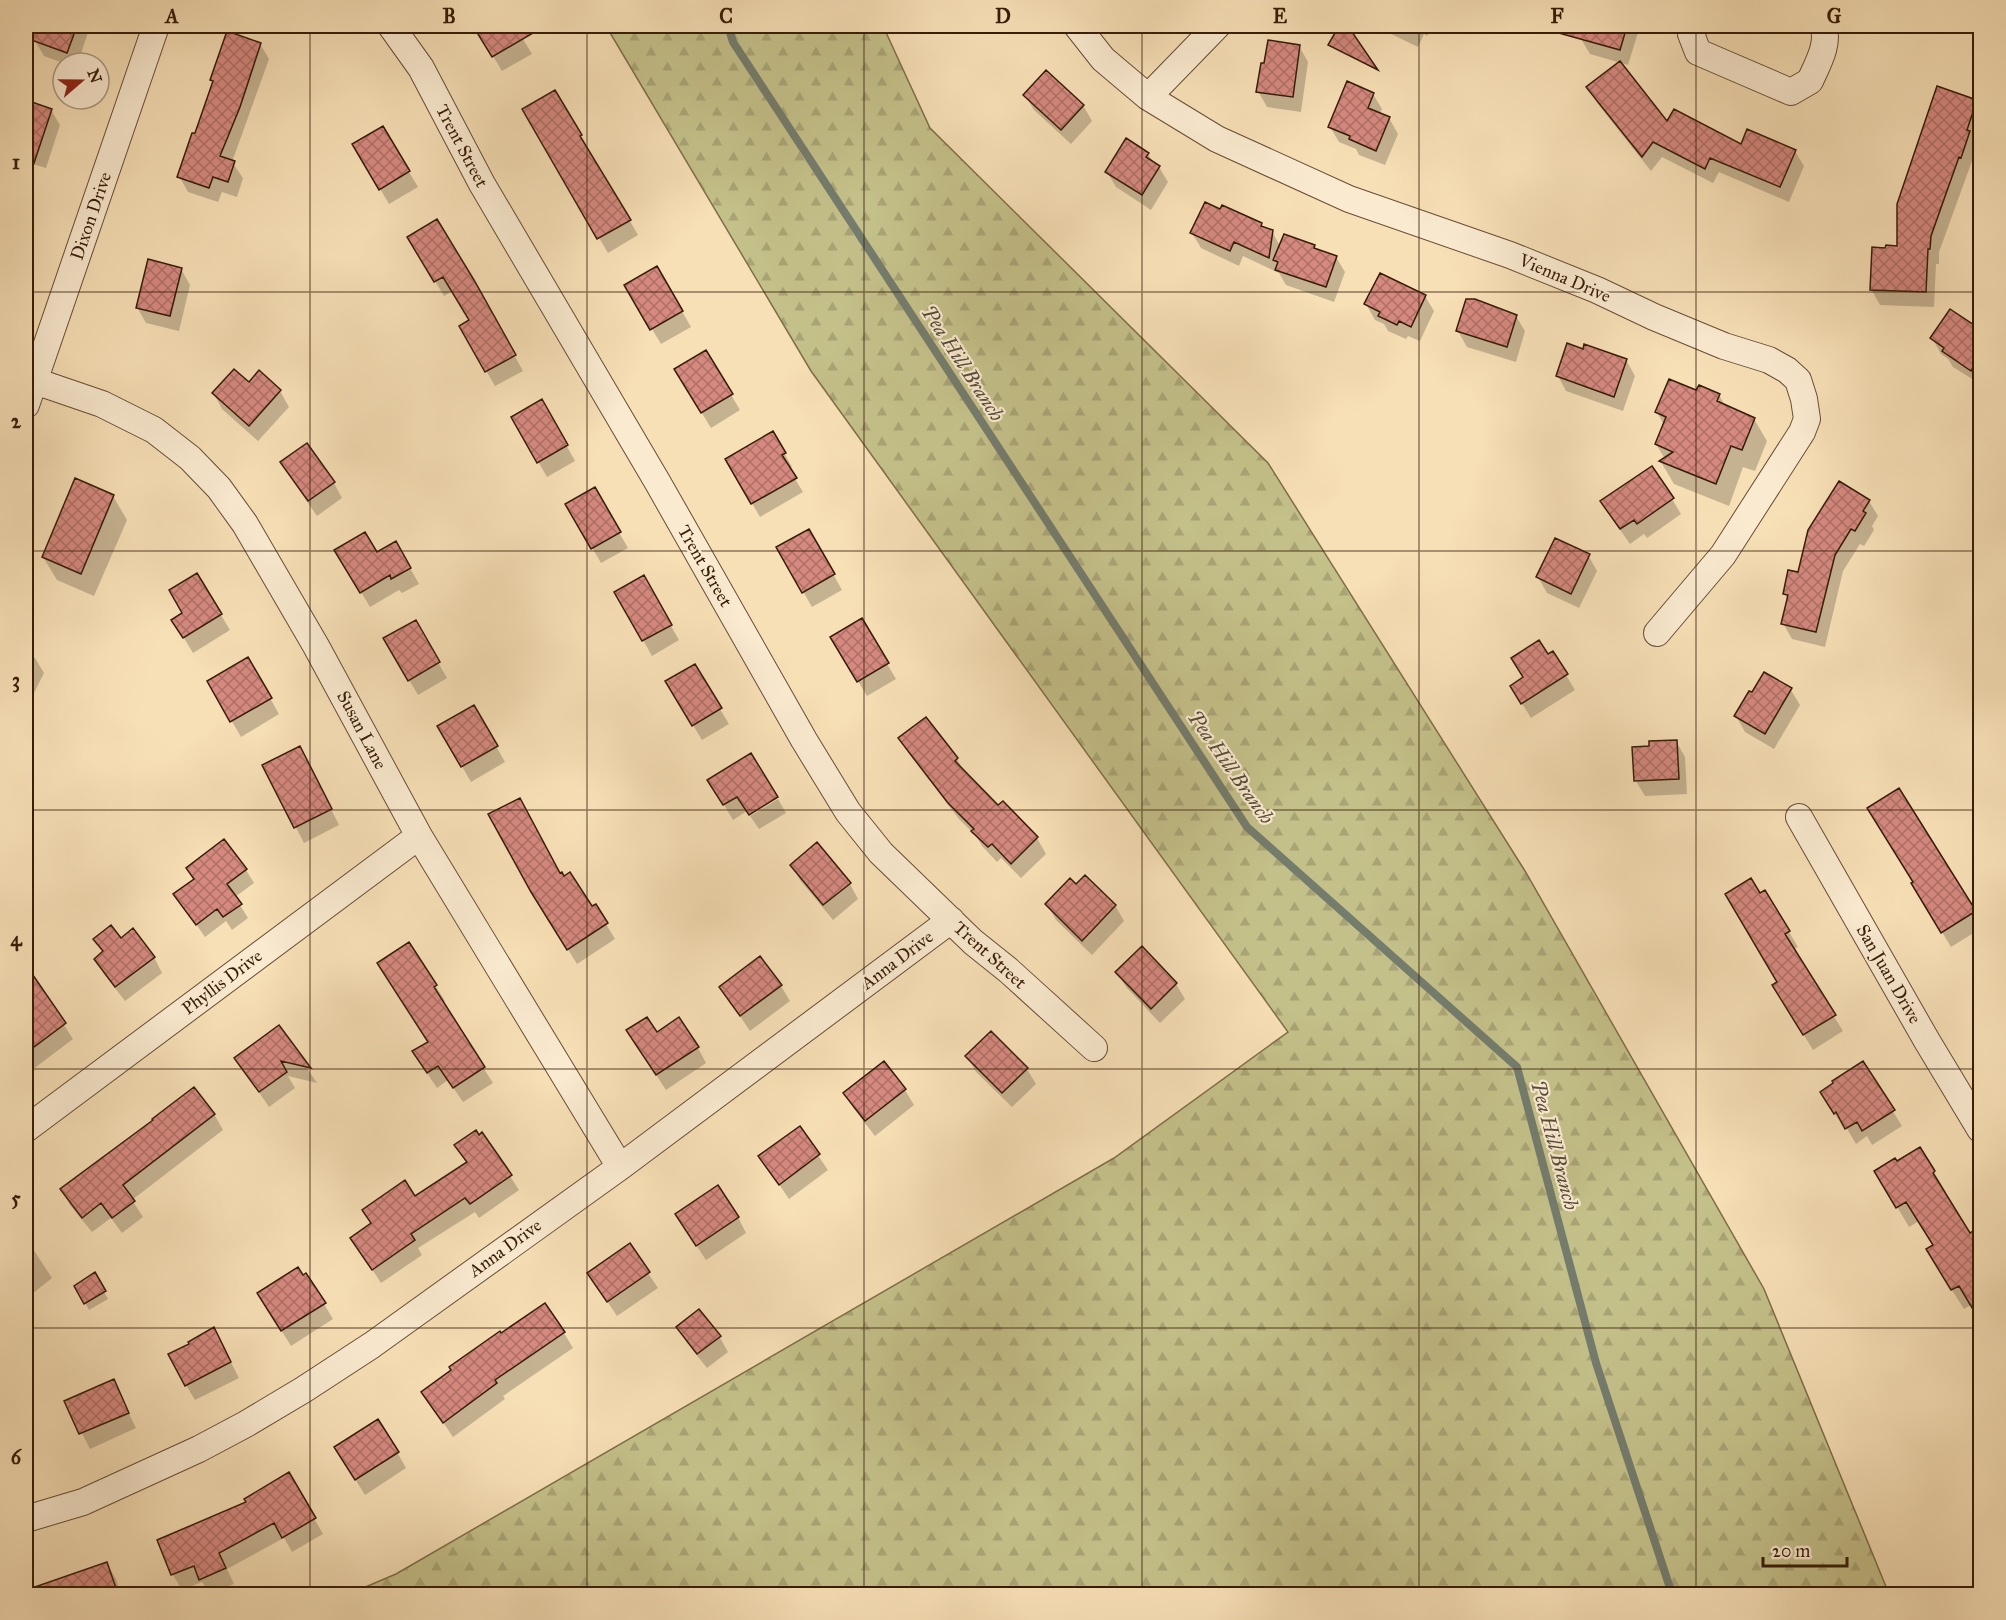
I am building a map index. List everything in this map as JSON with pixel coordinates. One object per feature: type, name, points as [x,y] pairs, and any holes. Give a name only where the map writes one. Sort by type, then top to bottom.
[{"type":"street","name":"Dixon Drive","points":[[26,405],[30,380],[156,26]]},
{"type":"street","name":"Trent Street","points":[[391,26],[421,68],[482,184],[848,812],[881,853],[973,942],[1008,970],[1094,1048]]},
{"type":"street","name":"Vienna Drive","points":[[1077,26],[1103,59],[1148,97],[1217,139],[1349,199],[1510,255],[1597,290],[1724,346],[1769,360],[1787,370],[1798,380],[1807,419],[1796,443],[1723,555],[1657,633]]},
{"type":"street","points":[[1148,97],[1217,26]]},
{"type":"street","points":[[1695,26],[1691,34],[1698,52],[1791,92],[1810,81],[1824,45],[1825,28],[1823,26]]},
{"type":"street","name":"Susan Lane","points":[[30,380],[102,404],[154,430],[190,458],[219,488],[245,524],[316,646],[419,836],[620,1167]]},
{"type":"street","name":"San Juan Drive","points":[[1799,817],[1926,1041],[1980,1129]]},
{"type":"street","name":"Phyllis Drive","points":[[26,1129],[419,836]]},
{"type":"street","name":"Anna Drive","points":[[26,1519],[82,1502],[199,1449],[303,1390],[372,1345],[620,1167],[951,920]]},
{"type":"green space","points":[[606,26],[883,26],[930,128],[1268,463],[1525,871],[1764,1289],[1889,1594],[349,1594],[396,1574],[1114,1158],[1288,1032],[811,371]]},
{"type":"building","points":[[26,26],[77,26],[68,51],[62,51],[26,38]]},
{"type":"building","points":[[473,26],[545,26],[492,57]]},
{"type":"building","points":[[1339,26],[1348,26],[1378,70],[1328,45]]},
{"type":"building","points":[[1556,26],[1627,26],[1620,50],[1555,32]]},
{"type":"building","points":[[227,31],[261,43],[240,107],[220,156],[235,161],[228,182],[213,177],[209,188],[177,177],[213,81],[210,80]]},
{"type":"building","points":[[1268,40],[1300,45],[1293,97],[1256,92]]},
{"type":"building","points":[[1620,61],[1667,121],[1674,109],[1741,144],[1747,129],[1796,150],[1780,187],[1710,158],[1705,169],[1653,142],[1642,157],[1586,87]]},
{"type":"building","points":[[1046,70],[1084,105],[1061,130],[1023,95]]},
{"type":"building","points":[[1347,81],[1374,93],[1368,108],[1390,117],[1376,151],[1328,127]]},
{"type":"building","points":[[1937,86],[1977,100],[1961,158],[1959,157],[1931,236],[1930,249],[1928,249],[1926,292],[1870,290],[1872,247],[1897,246],[1897,204]]},
{"type":"building","points":[[555,90],[631,220],[597,239],[522,109]]},
{"type":"building","points":[[26,100],[51,109],[51,111],[30,175],[26,175]]},
{"type":"building","points":[[383,126],[410,171],[379,190],[352,144]]},
{"type":"building","points":[[1126,138],[1149,153],[1146,157],[1160,166],[1142,195],[1105,172]]},
{"type":"building","points":[[1205,202],[1220,209],[1222,205],[1273,230],[1269,258],[1234,242],[1230,251],[1190,233]]},
{"type":"building","points":[[437,219],[516,355],[485,372],[459,326],[469,320],[443,277],[434,282],[407,237]]},
{"type":"building","points":[[1284,234],[1337,256],[1326,287],[1275,270],[1278,262],[1273,260]]},
{"type":"building","points":[[148,259],[182,268],[170,316],[136,308]]},
{"type":"building","points":[[657,266],[683,311],[650,330],[624,285]]},
{"type":"building","points":[[1380,273],[1426,295],[1411,327],[1399,321],[1397,325],[1378,316],[1380,312],[1364,304]]},
{"type":"building","points":[[1466,299],[1475,299],[1517,315],[1507,347],[1456,331]]},
{"type":"building","points":[[1950,309],[1980,329],[1980,357],[1971,371],[1942,351],[1944,348],[1930,338]]},
{"type":"building","points":[[1567,343],[1583,349],[1584,344],[1627,359],[1614,397],[1556,376]]},
{"type":"building","points":[[706,350],[733,394],[701,413],[674,369]]},
{"type":"building","points":[[234,369],[249,382],[259,370],[281,390],[249,426],[212,393]]},
{"type":"building","points":[[1669,379],[1696,390],[1699,385],[1720,394],[1717,401],[1755,418],[1742,450],[1731,446],[1716,484],[1659,461],[1673,452],[1655,444],[1666,417],[1655,412]]},
{"type":"building","points":[[542,399],[568,445],[537,463],[511,417]]},
{"type":"building","points":[[773,431],[786,453],[782,455],[797,478],[751,504],[725,459]]},
{"type":"building","points":[[307,443],[335,482],[308,501],[280,462]]},
{"type":"building","points":[[1652,466],[1674,498],[1637,524],[1634,520],[1620,529],[1600,501]]},
{"type":"building","points":[[75,478],[114,495],[81,574],[42,557]]},
{"type":"building","points":[[1839,481],[1870,500],[1863,511],[1866,513],[1855,531],[1851,529],[1835,555],[1816,632],[1781,624],[1788,595],[1783,594],[1788,570],[1798,572],[1808,530]]},
{"type":"building","points":[[595,487],[621,532],[591,549],[565,504]]},
{"type":"building","points":[[809,529],[835,574],[802,593],[776,547]]},
{"type":"building","points":[[365,532],[377,552],[396,541],[411,568],[391,579],[390,575],[360,593],[334,550]]},
{"type":"building","points":[[1555,538],[1590,554],[1571,594],[1536,577]]},
{"type":"building","points":[[197,573],[222,614],[183,638],[171,620],[182,613],[169,590]]},
{"type":"building","points":[[644,575],[672,625],[642,641],[614,592]]},
{"type":"building","points":[[862,618],[889,663],[857,682],[830,637]]},
{"type":"building","points":[[416,620],[440,662],[408,681],[383,638]]},
{"type":"building","points":[[1539,640],[1548,654],[1553,651],[1568,674],[1521,704],[1510,686],[1523,677],[1511,658]]},
{"type":"building","points":[[248,657],[272,698],[230,722],[207,681]]},
{"type":"building","points":[[695,664],[722,708],[692,726],[665,681]]},
{"type":"building","points":[[1764,672],[1792,688],[1765,734],[1734,716]]},
{"type":"building","points":[[474,705],[498,746],[461,767],[437,726]]},
{"type":"building","points":[[926,717],[958,758],[955,761],[998,805],[1003,801],[1038,837],[1011,864],[992,844],[988,847],[971,831],[974,829],[948,803],[898,738]]},
{"type":"building","points":[[1677,740],[1679,779],[1634,781],[1632,747],[1649,746],[1649,741]]},
{"type":"building","points":[[300,746],[332,809],[294,828],[262,765]]},
{"type":"building","points":[[751,753],[778,797],[749,815],[737,797],[723,805],[707,780]]},
{"type":"building","points":[[1899,788],[1976,911],[1941,933],[1911,883],[1913,882],[1867,808]]},
{"type":"building","points":[[520,798],[560,873],[562,872],[564,876],[570,872],[592,906],[596,904],[608,923],[567,950],[531,892],[488,814]]},
{"type":"building","points":[[224,839],[247,869],[227,884],[242,904],[223,917],[217,909],[196,925],[173,894],[194,879],[186,868]]},
{"type":"building","points":[[817,842],[851,883],[823,905],[790,865]]},
{"type":"building","points":[[1085,875],[1116,905],[1082,941],[1045,904],[1070,878],[1076,884]]},
{"type":"building","points":[[1751,878],[1760,893],[1765,890],[1790,931],[1785,934],[1836,1015],[1803,1035],[1772,985],[1777,982],[1725,894]]},
{"type":"building","points":[[111,925],[121,938],[133,928],[155,957],[115,987],[94,959],[103,951],[93,939]]},
{"type":"building","points":[[409,942],[437,985],[434,987],[485,1067],[453,1088],[438,1066],[427,1073],[412,1051],[428,1042],[377,963]]},
{"type":"building","points":[[1142,946],[1177,983],[1151,1009],[1115,972]]},
{"type":"building","points":[[760,956],[782,985],[740,1016],[719,987]]},
{"type":"building","points":[[26,965],[66,1023],[26,1053]]},
{"type":"building","points":[[647,1017],[657,1032],[679,1017],[699,1047],[656,1075],[626,1030]]},
{"type":"building","points":[[279,1025],[311,1068],[281,1061],[287,1072],[259,1092],[234,1058]]},
{"type":"building","points":[[991,1031],[1028,1068],[1002,1093],[965,1056]]},
{"type":"building","points":[[884,1061],[906,1089],[865,1121],[843,1093]]},
{"type":"building","points":[[1863,1061],[1895,1110],[1862,1131],[1857,1122],[1845,1129],[1836,1112],[1834,1114],[1820,1092],[1833,1083],[1832,1081]]},
{"type":"building","points":[[194,1087],[215,1114],[123,1185],[135,1201],[112,1218],[101,1203],[82,1218],[60,1189]]},
{"type":"building","points":[[800,1126],[820,1154],[779,1185],[758,1156]]},
{"type":"building","points":[[476,1130],[479,1135],[482,1132],[512,1175],[470,1204],[465,1198],[411,1234],[415,1240],[372,1270],[350,1238],[371,1223],[362,1210],[405,1180],[415,1196],[467,1162],[454,1145]]},
{"type":"building","points":[[1920,1147],[1935,1171],[1933,1173],[1970,1233],[1980,1226],[1980,1321],[1959,1286],[1951,1290],[1926,1249],[1933,1245],[1906,1202],[1896,1208],[1874,1171],[1895,1158],[1897,1161]]},
{"type":"building","points":[[718,1185],[739,1217],[696,1246],[675,1214]]},
{"type":"building","points":[[630,1243],[650,1272],[607,1302],[587,1273]]},
{"type":"building","points":[[298,1267],[303,1275],[306,1273],[326,1303],[281,1331],[257,1293]]},
{"type":"building","points":[[95,1272],[106,1291],[84,1304],[74,1286]]},
{"type":"building","points":[[545,1303],[565,1332],[495,1380],[497,1383],[443,1423],[421,1392],[451,1370],[449,1367]]},
{"type":"building","points":[[699,1309],[721,1336],[697,1354],[676,1327]]},
{"type":"building","points":[[214,1327],[231,1362],[185,1386],[168,1354],[189,1344],[188,1342]]},
{"type":"building","points":[[114,1379],[129,1413],[79,1434],[64,1401]]},
{"type":"building","points":[[378,1419],[399,1452],[355,1480],[334,1447]]},
{"type":"building","points":[[289,1472],[316,1518],[282,1538],[274,1523],[219,1553],[226,1568],[199,1580],[194,1566],[171,1575],[157,1540],[246,1502],[244,1499]]},
{"type":"building","points":[[107,1562],[118,1594],[26,1594],[26,1590]]},
{"type":"waterway","name":"Pea Hill Branch","points":[[728,26],[733,42],[1247,827],[1517,1067],[1596,1363],[1672,1594]]}]
